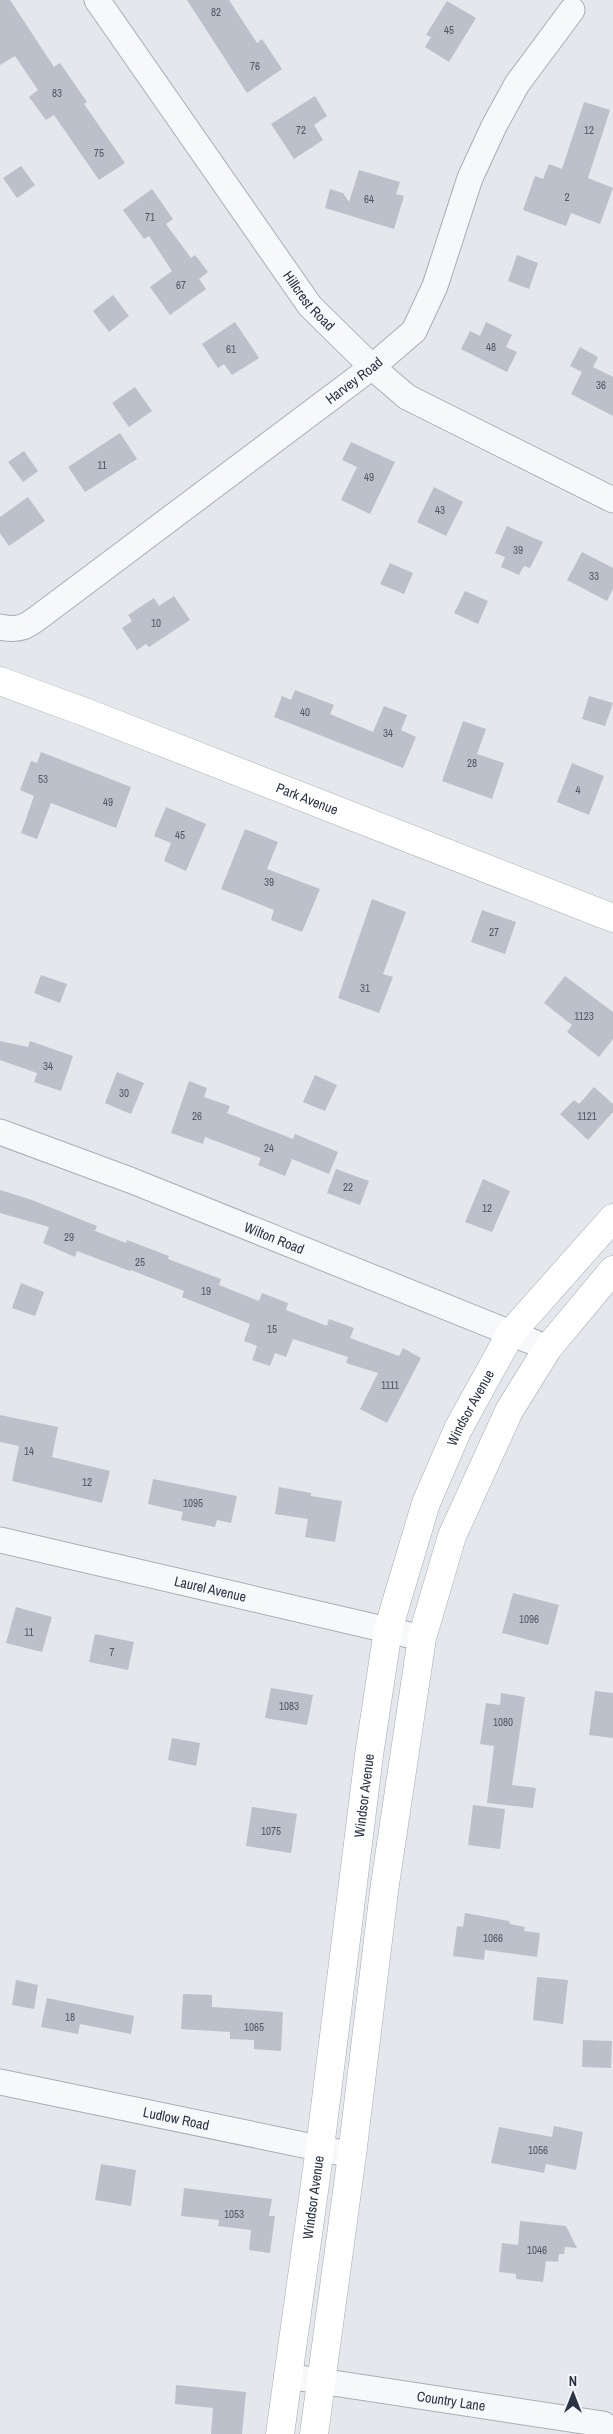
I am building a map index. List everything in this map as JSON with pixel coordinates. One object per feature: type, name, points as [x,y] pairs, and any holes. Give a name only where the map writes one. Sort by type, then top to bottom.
[{"type":"main road","name":"Park Avenue","points":[[0,681],[99,717],[613,918]]},
{"type":"main road","name":"Windsor Avenue","points":[[280,2434],[320,2148],[369,1755],[388,1630],[426,1503],[458,1429],[511,1333],[613,1218]]},
{"type":"main road","points":[[314,2434],[352,2155],[384,1892],[422,1638],[452,1536],[509,1411],[548,1348],[613,1270]]},
{"type":"street","name":"Hillcrest Road","points":[[97,0],[310,306],[372,367],[407,397],[613,500]]},
{"type":"street","name":"Harvey Road","points":[[0,627],[15,630],[23,628],[372,367],[414,331],[435,286],[470,178],[494,126],[517,84],[572,10]]},
{"type":"street","name":"Wilton Road","points":[[0,1132],[139,1184],[548,1348]]},
{"type":"street","name":"Laurel Avenue","points":[[0,1540],[422,1638]]},
{"type":"street","name":"Ludlow Road","points":[[0,2082],[352,2155]]},
{"type":"street","name":"Country Lane","points":[[287,2376],[593,2422],[603,2424],[613,2431]]},
{"type":"building","points":[[0,0],[10,0],[54,67],[60,63],[87,102],[84,104],[125,163],[99,180],[54,115],[46,120],[29,97],[38,90],[15,56],[0,65]]},
{"type":"building","points":[[187,0],[229,0],[257,43],[262,39],[282,69],[247,93]]},
{"type":"building","points":[[447,1],[476,18],[449,62],[425,47],[431,37],[426,35]]},
{"type":"building","points":[[315,96],[327,116],[314,125],[323,140],[294,159],[271,124]]},
{"type":"building","points":[[584,102],[610,110],[588,178],[613,188],[600,224],[571,213],[566,226],[523,210],[535,176],[543,179],[549,164],[562,169]]},
{"type":"building","points":[[21,166],[35,185],[17,198],[3,178]]},
{"type":"building","points":[[359,170],[400,182],[396,194],[404,196],[394,229],[325,208],[330,189],[343,193],[349,202]]},
{"type":"building","points":[[152,189],[173,219],[166,224],[191,258],[195,255],[208,272],[199,279],[206,289],[170,315],[150,287],[172,271],[149,236],[144,239],[123,210]]},
{"type":"building","points":[[517,255],[538,263],[529,289],[508,281]]},
{"type":"building","points":[[113,295],[129,316],[109,332],[93,311]]},
{"type":"building","points":[[235,322],[259,358],[232,375],[224,364],[218,368],[202,344]]},
{"type":"building","points":[[486,322],[512,335],[506,347],[517,352],[507,372],[461,349],[470,331],[480,336]]},
{"type":"building","points":[[580,347],[598,357],[593,367],[613,377],[613,416],[571,394],[582,372],[570,366]]},
{"type":"building","points":[[135,387],[152,411],[129,427],[112,403]]},
{"type":"building","points":[[120,433],[137,459],[85,492],[68,467]]},
{"type":"building","points":[[351,442],[395,462],[370,514],[341,500],[357,467],[342,460]]},
{"type":"building","points":[[24,451],[38,471],[23,482],[8,462]]},
{"type":"building","points":[[434,487],[463,502],[446,536],[417,522]]},
{"type":"building","points":[[28,497],[45,521],[9,546],[0,533],[0,517]]},
{"type":"building","points":[[507,526],[543,542],[530,568],[524,566],[519,575],[501,567],[505,557],[495,553]]},
{"type":"building","points":[[582,552],[613,568],[613,589],[607,601],[567,580]]},
{"type":"building","points":[[390,563],[413,573],[404,594],[380,584]]},
{"type":"building","points":[[465,591],[488,601],[478,624],[454,613]]},
{"type":"building","points":[[174,596],[190,620],[149,647],[146,644],[137,650],[122,628],[132,621],[128,615],[154,598],[159,606]]},
{"type":"building","points":[[295,690],[334,705],[330,714],[373,732],[384,706],[407,715],[401,730],[416,737],[403,768],[274,717],[282,696],[291,700]]},
{"type":"building","points":[[589,696],[613,703],[605,726],[582,719]]},
{"type":"building","points":[[463,721],[486,729],[477,754],[504,763],[492,799],[442,781]]},
{"type":"building","points":[[41,752],[131,787],[116,828],[51,803],[37,839],[21,833],[34,796],[20,790],[31,761],[37,763]]},
{"type":"building","points":[[572,763],[604,776],[589,815],[557,802]]},
{"type":"building","points":[[166,807],[206,824],[186,871],[164,861],[171,843],[154,836]]},
{"type":"building","points":[[245,829],[278,842],[267,869],[320,889],[302,932],[271,920],[274,910],[221,889]]},
{"type":"building","points":[[372,899],[406,912],[383,974],[393,977],[379,1013],[338,998]]},
{"type":"building","points":[[482,910],[516,922],[505,954],[471,942]]},
{"type":"building","points":[[41,975],[67,984],[60,1003],[34,993]]},
{"type":"building","points":[[565,976],[613,1012],[613,1039],[599,1057],[567,1032],[572,1025],[544,1003]]},
{"type":"building","points":[[0,1041],[28,1047],[30,1041],[73,1056],[61,1091],[34,1082],[37,1073],[0,1060]]},
{"type":"building","points":[[117,1072],[144,1083],[131,1114],[105,1103]]},
{"type":"building","points":[[315,1075],[337,1085],[325,1111],[303,1102]]},
{"type":"building","points":[[189,1081],[207,1088],[204,1097],[230,1106],[227,1113],[293,1139],[295,1134],[338,1152],[329,1174],[292,1159],[285,1176],[258,1165],[261,1158],[205,1137],[203,1144],[171,1133]]},
{"type":"building","points":[[594,1087],[613,1104],[613,1112],[588,1140],[560,1114],[574,1100],[579,1104]]},
{"type":"building","points":[[336,1169],[369,1181],[360,1205],[327,1193]]},
{"type":"building","points":[[483,1179],[510,1191],[492,1232],[465,1222]]},
{"type":"building","points":[[0,1190],[32,1200],[97,1226],[95,1231],[126,1243],[127,1240],[169,1256],[168,1259],[221,1279],[219,1285],[259,1301],[262,1293],[288,1303],[286,1310],[327,1326],[329,1319],[354,1328],[350,1338],[399,1356],[403,1348],[421,1358],[387,1423],[360,1409],[378,1373],[346,1363],[348,1357],[293,1339],[286,1357],[275,1353],[270,1366],[252,1360],[257,1346],[244,1341],[250,1324],[182,1297],[184,1291],[131,1270],[77,1251],[75,1257],[43,1243],[49,1227],[0,1213]]},
{"type":"building","points":[[21,1283],[44,1292],[35,1316],[12,1308]]},
{"type":"building","points":[[0,1415],[58,1427],[52,1457],[110,1471],[102,1503],[12,1481],[19,1446],[0,1442]]},
{"type":"building","points":[[153,1479],[237,1496],[231,1523],[217,1520],[215,1527],[181,1520],[183,1512],[148,1504]]},
{"type":"building","points":[[279,1487],[311,1493],[311,1496],[342,1501],[335,1542],[305,1537],[308,1519],[275,1514]]},
{"type":"building","points":[[513,1593],[559,1605],[548,1645],[502,1633]]},
{"type":"building","points":[[16,1607],[52,1617],[42,1652],[6,1643]]},
{"type":"building","points":[[95,1634],[134,1642],[128,1670],[89,1662]]},
{"type":"building","points":[[271,1688],[313,1695],[307,1725],[265,1718]]},
{"type":"building","points":[[595,1691],[613,1693],[613,1738],[589,1735]]},
{"type":"building","points":[[501,1693],[525,1697],[512,1785],[536,1788],[533,1808],[487,1803],[494,1746],[480,1744],[486,1703],[500,1705]]},
{"type":"building","points":[[172,1738],[200,1743],[196,1766],[168,1760]]},
{"type":"building","points":[[473,1805],[505,1809],[500,1849],[468,1845]]},
{"type":"building","points":[[252,1807],[297,1814],[291,1853],[246,1846]]},
{"type":"building","points":[[465,1913],[509,1921],[510,1924],[525,1927],[524,1931],[540,1933],[537,1957],[485,1950],[484,1960],[453,1956],[457,1926],[463,1927]]},
{"type":"building","points":[[537,1977],[568,1980],[563,2024],[533,2020]]},
{"type":"building","points":[[16,1980],[38,1985],[34,2009],[12,2005]]},
{"type":"building","points":[[183,1994],[212,1995],[212,2007],[283,2012],[281,2051],[254,2049],[254,2040],[230,2039],[230,2032],[181,2029]]},
{"type":"building","points":[[47,1998],[134,2016],[131,2034],[80,2024],[78,2034],[41,2027]]},
{"type":"building","points":[[583,2040],[612,2041],[611,2068],[582,2067]]},
{"type":"building","points":[[554,2126],[583,2132],[576,2170],[546,2164],[544,2173],[491,2163],[499,2127],[552,2137]]},
{"type":"building","points":[[101,2164],[136,2170],[131,2206],[95,2200]]},
{"type":"building","points":[[184,2188],[272,2199],[269,2216],[275,2216],[270,2253],[249,2250],[251,2230],[218,2226],[219,2220],[181,2216]]},
{"type":"building","points":[[520,2221],[566,2226],[577,2248],[565,2247],[564,2254],[559,2254],[558,2262],[546,2261],[543,2282],[516,2279],[516,2274],[499,2272],[502,2243],[518,2245]]},
{"type":"building","points":[[176,2385],[246,2392],[242,2434],[211,2434],[213,2408],[175,2404]]}]
